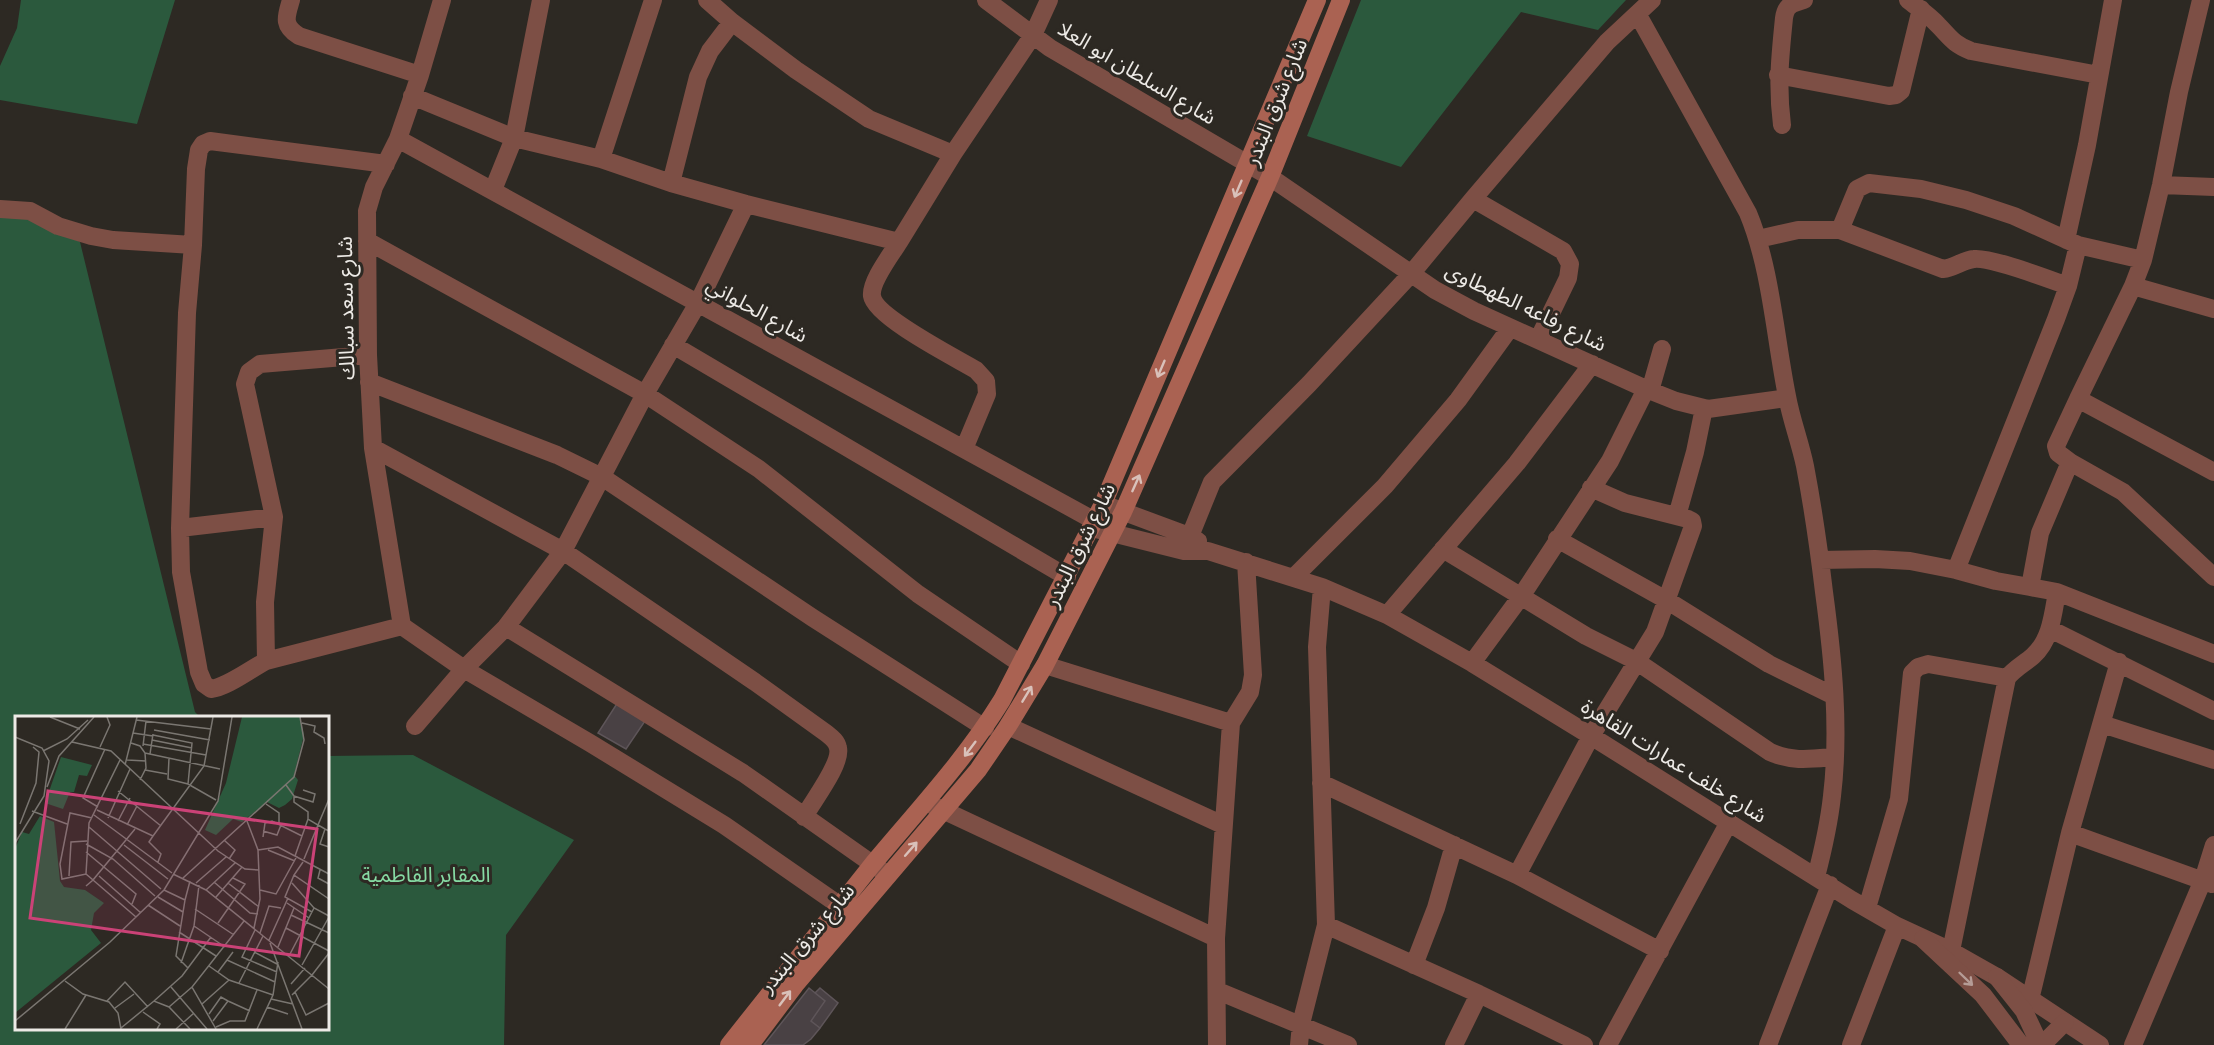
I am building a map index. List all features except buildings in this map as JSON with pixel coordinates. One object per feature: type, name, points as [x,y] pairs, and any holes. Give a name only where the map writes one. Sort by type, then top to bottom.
[{"type":"main road","name":"شارع شرق البندر","points":[[750,1045],[847,910],[873,864],[985,728],[1021,664],[1102,504],[1317,0]]},
{"type":"main road","name":"شارع شرق البندر","points":[[729,1045],[847,910],[888,875],[944,811],[978,770],[1045,665],[1123,512],[1270,177],[1341,0]]},
{"type":"street","points":[[291,0],[286,15],[288,26],[299,36],[420,75]]},
{"type":"street","name":"شارع سعد سبالك","points":[[402,626],[372,448],[368,355],[367,211],[374,186],[398,139],[442,0]]},
{"type":"street","points":[[493,190],[514,138],[541,0]]},
{"type":"street","points":[[601,159],[653,0]]},
{"type":"street","points":[[707,0],[732,22],[796,70],[869,119],[952,154]]},
{"type":"street","name":"شارع السلطان ابو العلا","points":[[986,0],[1050,48],[1270,177]]},
{"type":"street","points":[[964,449],[987,394],[986,381],[976,370],[882,313],[872,297],[874,284],[952,154],[1033,35],[1049,0]]},
{"type":"street","points":[[1186,543],[1212,482],[1309,384],[1411,274],[1607,42],[1652,0]]},
{"type":"street","points":[[1782,125],[1778,75],[1785,9],[1789,4],[1804,0]]},
{"type":"street","points":[[1956,570],[2068,286],[2072,242],[2087,145],[2113,0]]},
{"type":"street","points":[[2201,0],[2143,260],[2133,286],[2056,446],[2058,453],[2070,462],[2123,492],[2211,567]]},
{"type":"street","points":[[1778,75],[1889,96],[1896,95],[1901,91],[1914,5],[1938,24],[1949,39],[1971,51],[2099,75]]},
{"type":"street","points":[[1638,15],[1748,213],[1758,239],[1787,398],[1805,465],[1829,631],[1834,696],[1834,757],[1823,881],[1768,1045]]},
{"type":"street","points":[[670,183],[698,77],[710,51],[732,22]]},
{"type":"street","points":[[412,96],[514,138],[601,159],[670,183],[746,204],[899,242]]},
{"type":"street","name":"شارع الحلواني","points":[[398,139],[964,449],[1093,524]]},
{"type":"street","points":[[386,164],[210,141],[203,144],[199,150],[187,313],[180,528],[181,572],[191,636],[204,684],[211,689],[222,688],[245,671],[266,662],[402,626],[464,669],[591,743],[724,825],[847,910]]},
{"type":"street","name":"شارع رفاعه الطهطاوى","points":[[1270,177],[1435,290],[1510,328],[1648,390],[1676,401],[1704,408],[1787,398]]},
{"type":"street","points":[[1840,230],[1857,189],[1869,183],[1921,189],[1966,200],[2014,216],[2072,242],[2143,260]]},
{"type":"street","points":[[2161,185],[2214,188]]},
{"type":"street","points":[[1473,199],[1563,251],[1570,264],[1568,278],[1538,340]]},
{"type":"street","points":[[415,726],[464,669],[506,627],[563,550],[645,394],[698,303],[746,204]]},
{"type":"street","points":[[0,209],[30,211],[58,225],[112,240],[193,245]]},
{"type":"street","points":[[1758,239],[1798,230],[1840,230],[1943,269],[1951,268],[1967,260],[1986,260],[2068,286]]},
{"type":"street","points":[[367,241],[645,394],[759,469],[918,594],[1021,664]]},
{"type":"street","points":[[2133,286],[2214,309]]},
{"type":"street","points":[[1294,577],[1384,486],[1458,400],[1510,328]]},
{"type":"street","points":[[673,345],[1066,577]]},
{"type":"street","points":[[1472,663],[1522,595],[1557,539],[1611,461],[1648,390],[1662,349]]},
{"type":"street","points":[[266,662],[266,602],[274,517],[245,384],[249,372],[260,364],[368,355]]},
{"type":"street","points":[[1387,615],[1517,463],[1592,364]]},
{"type":"street","points":[[369,382],[557,455],[602,477],[813,618],[985,728]]},
{"type":"street","points":[[2078,399],[2214,472]]},
{"type":"street","points":[[1677,516],[1695,452],[1704,408]]},
{"type":"street","points":[[372,448],[563,550],[755,682],[836,742],[839,750],[833,769],[804,817]]},
{"type":"street","points":[[2030,587],[2040,533],[2070,462]]},
{"type":"street","points":[[1517,875],[1591,736],[1655,632],[1693,526],[1692,521],[1688,519],[1624,503],[1591,488]]},
{"type":"street","name":"شارع خلف عمارات القاهرة","points":[[1102,504],[1186,543],[1322,587],[1387,615],[1472,663],[1897,926],[1951,951],[1997,977],[2100,1045]]},
{"type":"street","points":[[180,528],[274,517]]},
{"type":"street","name":"شارع خلف عمارات القاهرة","points":[[1093,524],[1112,533],[1186,543]]},
{"type":"street","points":[[1557,539],[1668,601],[1769,664],[1834,696]]},
{"type":"street","points":[[1443,549],[1586,636],[1636,661],[1770,752],[1782,758],[1799,760],[1834,757]]},
{"type":"street","points":[[1820,560],[1910,561],[2057,592],[2214,654]]},
{"type":"street","points":[[1217,1045],[1216,938],[1231,723],[1250,692],[1253,675],[1246,562]]},
{"type":"street","points":[[1299,1045],[1301,1024],[1326,926],[1317,647],[1322,587]]},
{"type":"street","points":[[1951,951],[2007,678],[2015,668],[2034,655],[2050,629],[2057,592]]},
{"type":"street","points":[[506,627],[744,773],[888,875]]},
{"type":"street","points":[[2050,629],[2214,711]]},
{"type":"street","points":[[2030,1000],[2070,833],[2119,662]]},
{"type":"street","points":[[1867,908],[1899,799],[1912,673],[1918,667],[1928,664],[2007,678]]},
{"type":"street","points":[[1045,665],[1231,723]]},
{"type":"street","points":[[2102,724],[2214,760]]},
{"type":"street","points":[[1008,726],[1223,825]]},
{"type":"street","points":[[1321,783],[1517,875],[1660,951]]},
{"type":"street","points":[[926,802],[1216,938]]},
{"type":"street","points":[[1608,1045],[1729,822]]},
{"type":"street","points":[[2070,833],[2208,882]]},
{"type":"street","points":[[1414,965],[1436,908],[1454,845]]},
{"type":"street","points":[[2133,1045],[2208,882],[2214,845]]},
{"type":"street","points":[[1326,926],[1479,994],[1584,1045]]},
{"type":"street","points":[[1851,1045],[1897,926]]},
{"type":"street","points":[[1923,939],[1983,995],[2021,1045]]},
{"type":"street","points":[[1997,977],[2024,1011],[2041,1045],[2065,1022]]},
{"type":"street","points":[[1218,991],[1348,1045]]},
{"type":"street","points":[[1454,1045],[1479,994]]},
{"type":"green space","points":[[21,0],[175,0],[137,124],[0,100],[0,66],[17,28]]},
{"type":"green space","points":[[1361,0],[1626,0],[1598,30],[1521,12],[1401,167],[1307,136]]},
{"type":"green space","name":"المقابر الفاطمية","points":[[26,212],[80,242],[195,712],[199,716],[15,716],[15,1030],[328,1030],[328,756],[413,755],[574,840],[506,935],[504,1045],[0,1045],[0,213]]}]
